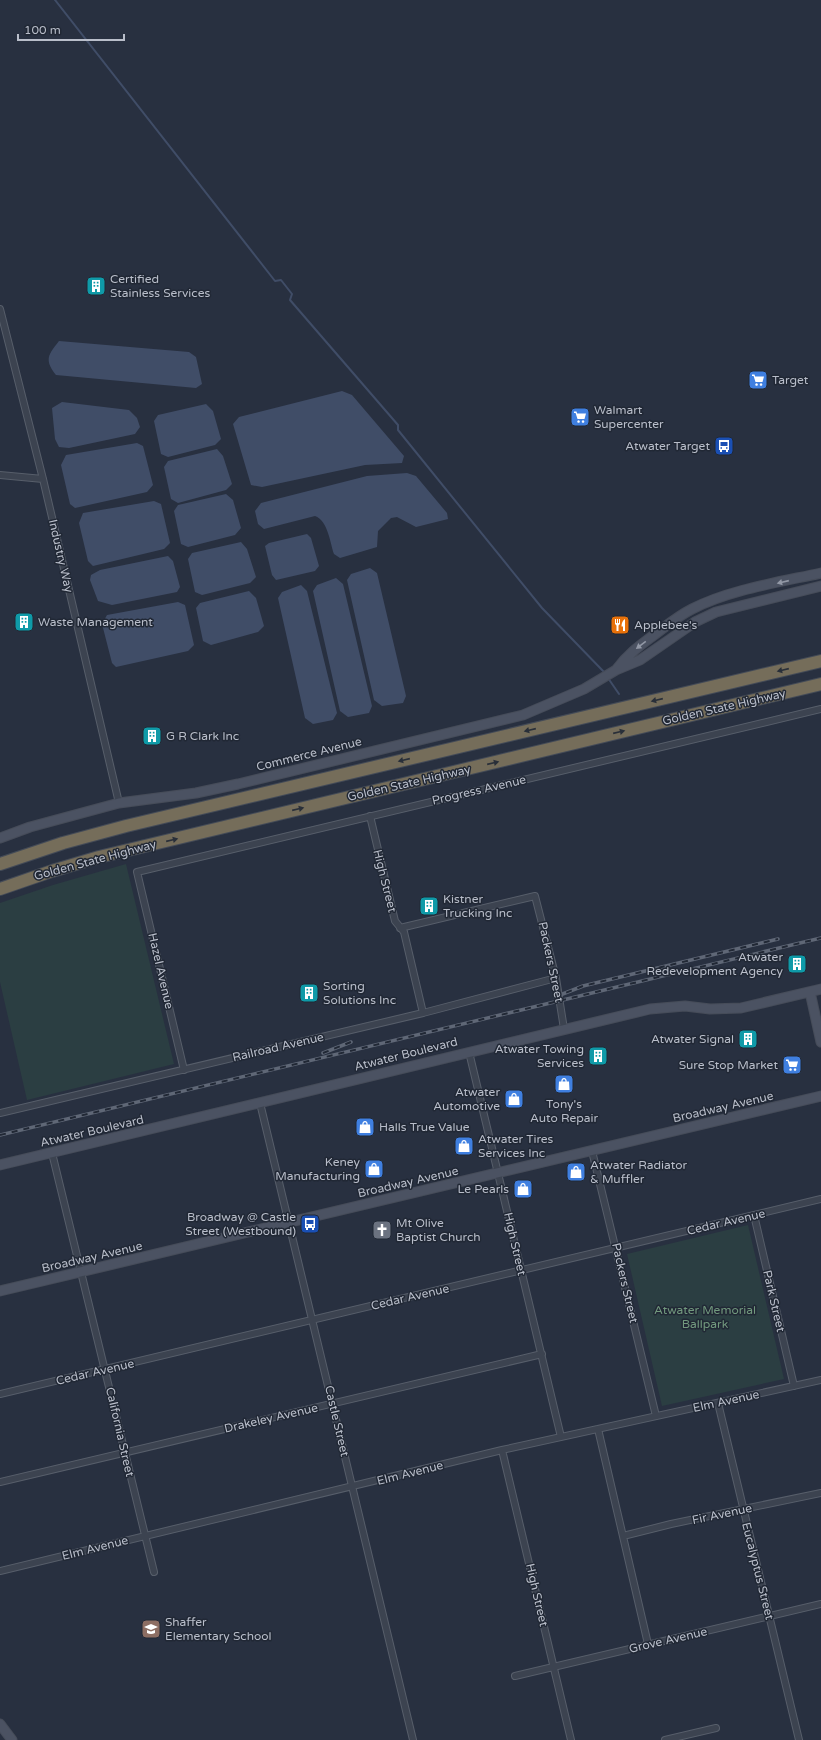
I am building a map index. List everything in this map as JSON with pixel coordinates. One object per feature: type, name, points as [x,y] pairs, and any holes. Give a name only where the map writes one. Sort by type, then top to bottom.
[{"type":"highway","name":"Golden State Highway","points":[[0,864],[63,843],[126,826],[821,661]]},
{"type":"highway","name":"Golden State Highway","points":[[0,889],[99,857],[821,684]]},
{"type":"street","name":"Industry Way","points":[[0,310],[43,479],[120,803]]},
{"type":"street","points":[[0,475],[43,479]]},
{"type":"street","name":"Commerce Avenue","points":[[616,670],[631,652],[692,609],[713,600],[736,593],[821,573]]},
{"type":"street","name":"Commerce Avenue","points":[[0,838],[30,827],[120,803],[196,793],[238,784],[523,715],[559,700],[597,682],[616,670],[640,660],[695,622],[716,612],[821,586]]},
{"type":"street","name":"Progress Avenue","points":[[137,872],[821,709]]},
{"type":"street","name":"High Street","points":[[370,816],[395,921],[404,932],[423,1013]]},
{"type":"street","name":"Hazel Avenue","points":[[137,872],[184,1070]]},
{"type":"street","name":"Packers Street","points":[[400,928],[535,896],[556,978],[564,1029]]},
{"type":"street","name":"Railroad Avenue","points":[[0,1113],[423,1013],[556,978]]},
{"type":"street","name":"Atwater Boulevard","points":[[0,1165],[650,1009],[685,1006],[710,1009],[741,1008],[821,989]]},
{"type":"street","points":[[810,992],[821,1042]]},
{"type":"street","name":"High Street","points":[[469,1052],[561,1437]]},
{"type":"street","name":"Broadway Avenue","points":[[0,1291],[821,1096]]},
{"type":"street","name":"Castle Street","points":[[260,1103],[413,1740]]},
{"type":"street","name":"Packers Street","points":[[592,1151],[656,1416]]},
{"type":"street","name":"California Street","points":[[52,1153],[154,1572]]},
{"type":"street","name":"Cedar Avenue","points":[[0,1394],[821,1199]]},
{"type":"street","name":"Park Street","points":[[754,1215],[794,1386]]},
{"type":"street","name":"Drakeley Avenue","points":[[0,1482],[542,1354]]},
{"type":"street","name":"Elm Avenue","points":[[0,1571],[502,1450],[821,1380]]},
{"type":"street","name":"Eucalyptus Street","points":[[718,1403],[799,1740]]},
{"type":"street","points":[[598,1429],[648,1644]]},
{"type":"street","name":"High Street","points":[[502,1450],[571,1740]]},
{"type":"street","name":"Fir Avenue","points":[[623,1536],[821,1493]]},
{"type":"street","name":"Grove Avenue","points":[[515,1676],[821,1604]]},
{"type":"street","points":[[0,1724],[12,1740]]},
{"type":"street","points":[[664,1740],[716,1728]]},
{"type":"green space","points":[[126,864],[174,1064],[27,1100],[0,982],[0,903],[53,885]]},
{"type":"green space","name":"Atwater Memorial Ballpark","points":[[748,1225],[784,1379],[662,1406],[627,1254]]},
{"type":"water","points":[[59,341],[189,352],[196,357],[202,384],[196,388],[56,375],[52,370],[49,358],[52,350]]},
{"type":"water","points":[[342,391],[352,395],[404,456],[402,463],[365,465],[262,487],[251,485],[233,424],[239,417]]},
{"type":"water","points":[[62,402],[129,410],[137,418],[140,427],[135,434],[69,448],[59,447],[55,439],[52,408]]},
{"type":"water","points":[[206,404],[213,411],[221,439],[215,445],[168,457],[161,454],[154,421],[158,415]]},
{"type":"water","points":[[137,443],[143,446],[153,485],[147,492],[75,508],[70,504],[61,465],[66,455]]},
{"type":"water","points":[[217,449],[223,456],[232,484],[226,490],[178,503],[171,499],[164,467],[168,461]]},
{"type":"water","points":[[407,473],[416,476],[447,513],[448,519],[416,527],[397,517],[391,518],[378,531],[377,547],[340,558],[334,554],[326,527],[323,522],[315,516],[264,529],[258,524],[255,511],[261,503],[367,476]]},
{"type":"water","points":[[226,494],[233,500],[241,528],[235,535],[188,547],[181,544],[174,511],[178,505]]},
{"type":"water","points":[[154,501],[161,504],[170,543],[164,549],[93,566],[88,561],[79,523],[83,513]]},
{"type":"water","points":[[307,534],[311,538],[319,566],[315,571],[276,580],[272,575],[265,546],[269,543]]},
{"type":"water","points":[[241,542],[247,549],[256,577],[250,583],[202,595],[195,592],[188,559],[192,553]]},
{"type":"water","points":[[168,556],[173,561],[180,587],[177,592],[112,605],[98,601],[90,580],[91,575],[100,570]]},
{"type":"water","points":[[370,568],[377,573],[406,696],[403,703],[382,706],[374,700],[347,580],[351,574]]},
{"type":"water","points":[[336,578],[343,584],[372,706],[369,713],[348,717],[340,711],[313,591],[317,585]]},
{"type":"water","points":[[301,585],[307,591],[337,713],[333,720],[313,724],[305,718],[278,598],[282,592]]},
{"type":"water","points":[[249,591],[256,598],[264,626],[258,632],[211,645],[203,641],[196,608],[200,603]]},
{"type":"water","points":[[178,602],[185,605],[194,645],[188,651],[116,667],[112,663],[102,624],[107,615]]},
{"type":"waterway","points":[[55,0],[275,281],[281,280],[292,294],[290,300],[398,425],[398,430],[542,608],[605,673]]},
{"type":"waterway","points":[[608,678],[619,694]]},
{"type":"railway","points":[[0,1135],[821,938]]},
{"type":"railway","points":[[555,997],[583,986],[778,939]]},
{"type":"railway","points":[[323,1053],[351,1042]]},
{"type":"place","name":"Certified Stainless Services","points":[[96,286]]},
{"type":"place","name":"Target","points":[[758,380]]},
{"type":"place","name":"Walmart Supercenter","points":[[580,417]]},
{"type":"place","name":"Atwater Target","points":[[724,446]]},
{"type":"place","name":"Waste Management","points":[[24,622]]},
{"type":"place","name":"Applebee's","points":[[620,625]]},
{"type":"place","name":"G R Clark Inc","points":[[152,736]]},
{"type":"place","name":"Kistner Trucking Inc","points":[[429,906]]},
{"type":"place","name":"Atwater Redevelopment Agency","points":[[797,964]]},
{"type":"place","name":"Sorting Solutions Inc","points":[[309,993]]},
{"type":"place","name":"Atwater Signal","points":[[748,1039]]},
{"type":"place","name":"Atwater Towing Services","points":[[598,1056]]},
{"type":"place","name":"Sure Stop Market","points":[[792,1065]]},
{"type":"place","name":"Tony's Auto Repair","points":[[564,1084]]},
{"type":"place","name":"Atwater Automotive","points":[[514,1099]]},
{"type":"place","name":"Halls True Value","points":[[365,1127]]},
{"type":"place","name":"Atwater Tires Services Inc","points":[[464,1146]]},
{"type":"place","name":"Keney Manufacturing","points":[[374,1169]]},
{"type":"place","name":"Atwater Radiator & Muffler","points":[[576,1172]]},
{"type":"place","name":"Le Pearls","points":[[523,1189]]},
{"type":"place","name":"Broadway @ Castle Street (Westbound)","points":[[310,1224]]},
{"type":"place","name":"Mt Olive Baptist Church","points":[[382,1230]]},
{"type":"place","name":"Shaffer Elementary School","points":[[151,1629]]}]
